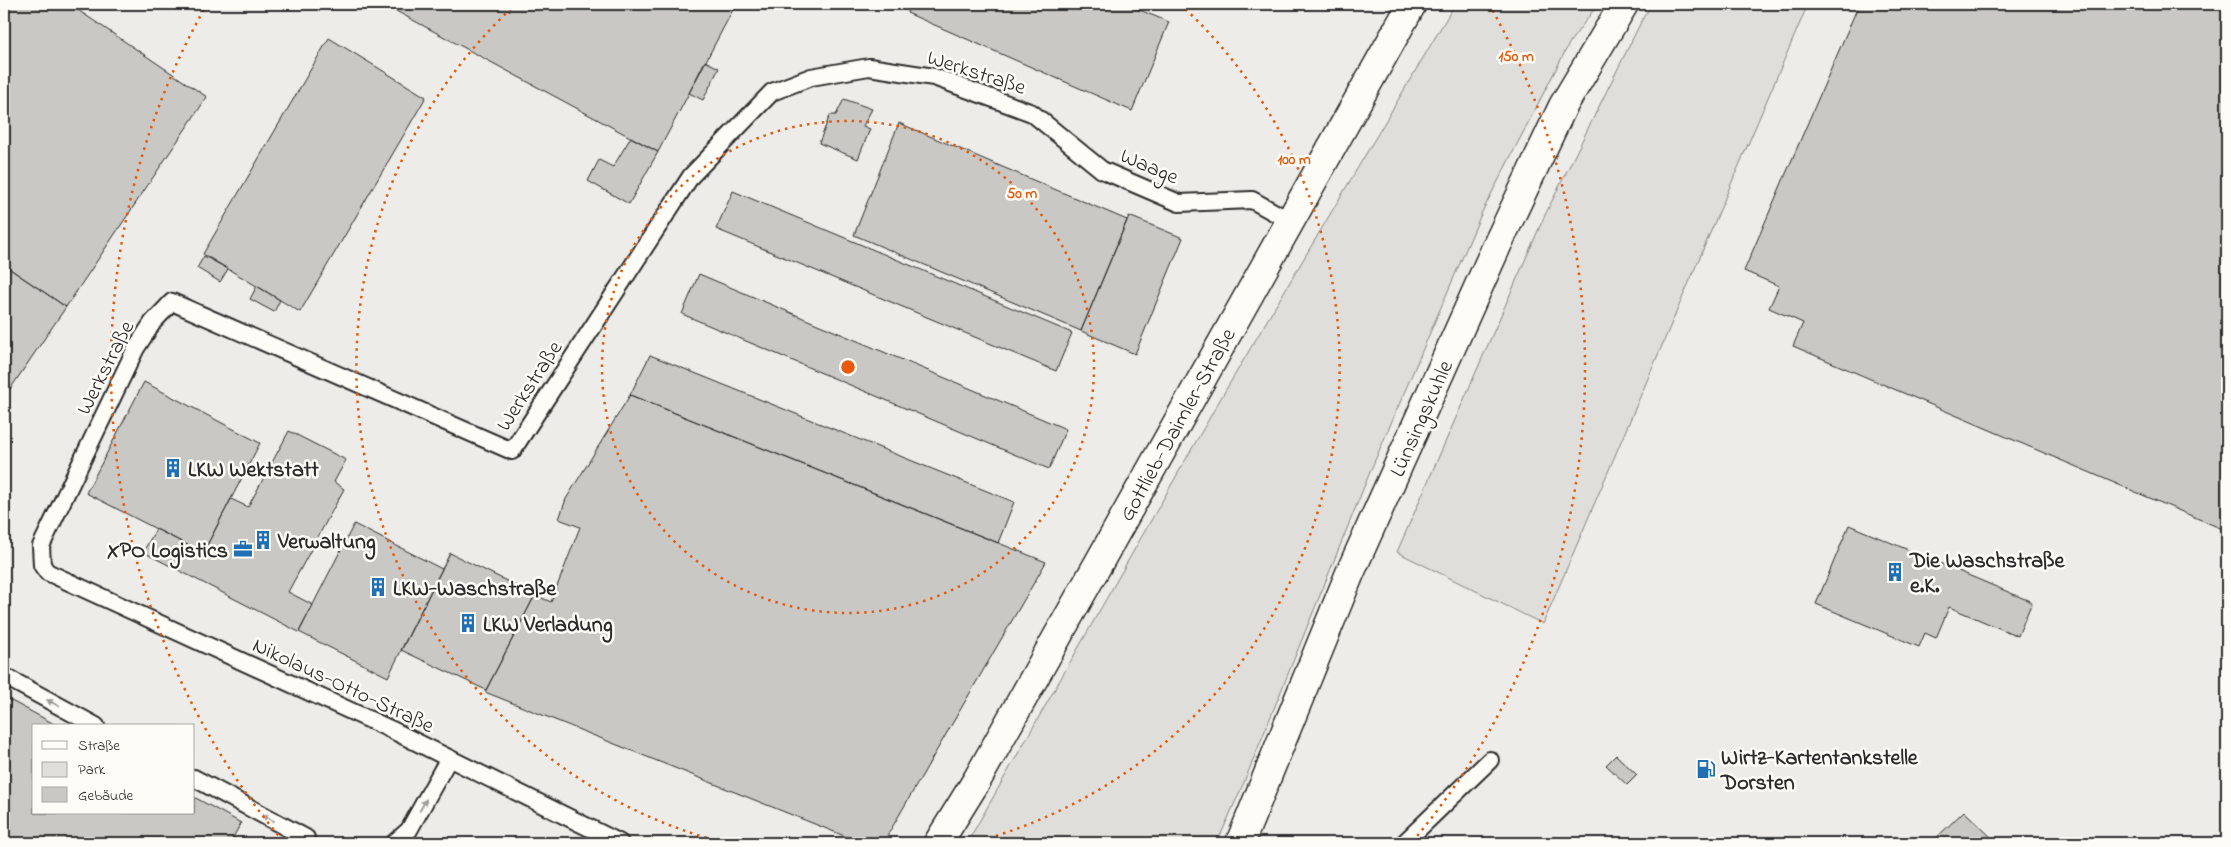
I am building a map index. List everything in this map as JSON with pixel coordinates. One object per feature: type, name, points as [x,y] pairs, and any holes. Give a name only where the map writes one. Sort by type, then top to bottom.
[{"type":"street","name":"Gottlieb-Daimler-Straße","points":[[938,843],[977,780],[1412,4]]},
{"type":"street","name":"Lünsingskuhle","points":[[1240,843],[1350,573],[1499,241],[1563,106],[1624,4]]},
{"type":"lane","name":"Werkstraße","points":[[47,572],[42,565],[41,546],[136,348],[153,322],[172,302],[512,450],[691,176],[772,92],[811,77],[869,67],[934,77],[1032,113],[1102,170]]},
{"type":"lane","name":"Waage","points":[[1102,170],[1179,203],[1252,200],[1290,221]]},
{"type":"lane","name":"Nikolaus-Otto-Straße","points":[[47,572],[449,758],[620,843]]},
{"type":"lane","points":[[4,676],[92,724]]},
{"type":"lane","points":[[394,843],[409,830],[449,758]]},
{"type":"lane","points":[[1404,843],[1490,760]]},
{"type":"lane","points":[[195,779],[306,838],[303,843]]},
{"type":"shaded area","points":[[4,4],[2227,4],[2227,843],[4,843]]},
{"type":"green space","points":[[1455,4],[1598,4],[1570,42],[1482,212],[1370,472],[1245,780],[1217,843],[967,843],[1218,403]]},
{"type":"green space","points":[[1653,4],[1808,4],[1543,624],[1397,552],[1544,217],[1644,16]]},
{"type":"building","points":[[4,4],[69,4],[207,97],[66,307],[4,265]]},
{"type":"building","points":[[383,4],[736,4],[658,152]]},
{"type":"building","points":[[911,4],[1125,4],[1169,22],[1132,111],[907,13]]},
{"type":"building","points":[[1859,4],[2227,4],[2227,531],[1793,346],[1803,323],[1769,308],[1779,286],[1744,271]]},
{"type":"building","points":[[329,38],[426,97],[300,312],[203,254]]},
{"type":"building","points":[[705,61],[719,68],[703,100],[689,93]]},
{"type":"building","points":[[844,99],[872,109],[863,126],[870,129],[858,159],[819,143],[830,115],[836,115]]},
{"type":"building","points":[[899,123],[1127,220],[1081,331],[854,235]]},
{"type":"building","points":[[631,137],[658,152],[629,204],[588,181],[599,160],[613,167]]},
{"type":"building","points":[[733,191],[1072,333],[1056,371],[716,229]]},
{"type":"building","points":[[1129,216],[1183,238],[1135,354],[1081,331]]},
{"type":"building","points":[[204,256],[228,269],[220,282],[197,268]]},
{"type":"building","points":[[4,265],[66,307],[4,398]]},
{"type":"building","points":[[699,274],[1066,429],[1049,469],[682,314]]},
{"type":"building","points":[[257,286],[280,300],[274,312],[250,299]]},
{"type":"building","points":[[650,355],[1014,502],[998,543],[630,395]]},
{"type":"building","name":"LKW Wektstatt","points":[[144,382],[260,443],[203,553],[86,493]]},
{"type":"building","points":[[630,395],[1046,562],[883,843],[862,843],[485,692],[535,595],[551,602],[580,527],[559,519],[566,499]]},
{"type":"building","name":"Verwaltung","points":[[289,431],[346,460],[334,482],[344,489],[288,592],[313,605],[299,632],[143,552],[156,529],[203,553],[231,499],[248,507]]},
{"type":"building","name":"LKW-Waschstraße","points":[[354,524],[442,569],[388,677],[299,632]]},
{"type":"building","name":"Die Waschstraße e.K.","points":[[1849,525],[2032,602],[2018,636],[1949,607],[1936,638],[1925,633],[1919,647],[1816,604]]},
{"type":"building","name":"LKW Verladung","points":[[450,553],[535,595],[486,690],[401,650]]},
{"type":"building","points":[[4,697],[54,724],[32,724],[32,814],[195,814],[195,798],[241,823],[230,843],[4,843]]},
{"type":"building","points":[[1616,755],[1637,775],[1627,785],[1606,765]]},
{"type":"building","points":[[1964,811],[1997,843],[1931,843]]},
{"type":"place","name":"LKW Wektstatt","points":[[173,468]]},
{"type":"place","name":"Verwaltung","points":[[263,540]]},
{"type":"place","name":"XPO Logistics","points":[[243,549]]},
{"type":"place","name":"Die Waschstraße e.K.","points":[[1895,572]]},
{"type":"place","name":"LKW-Waschstraße","points":[[378,587]]},
{"type":"place","name":"LKW Verladung","points":[[468,623]]},
{"type":"place","name":"Wirtz-Kartentankstelle Dorsten","points":[[1706,769]]}]
